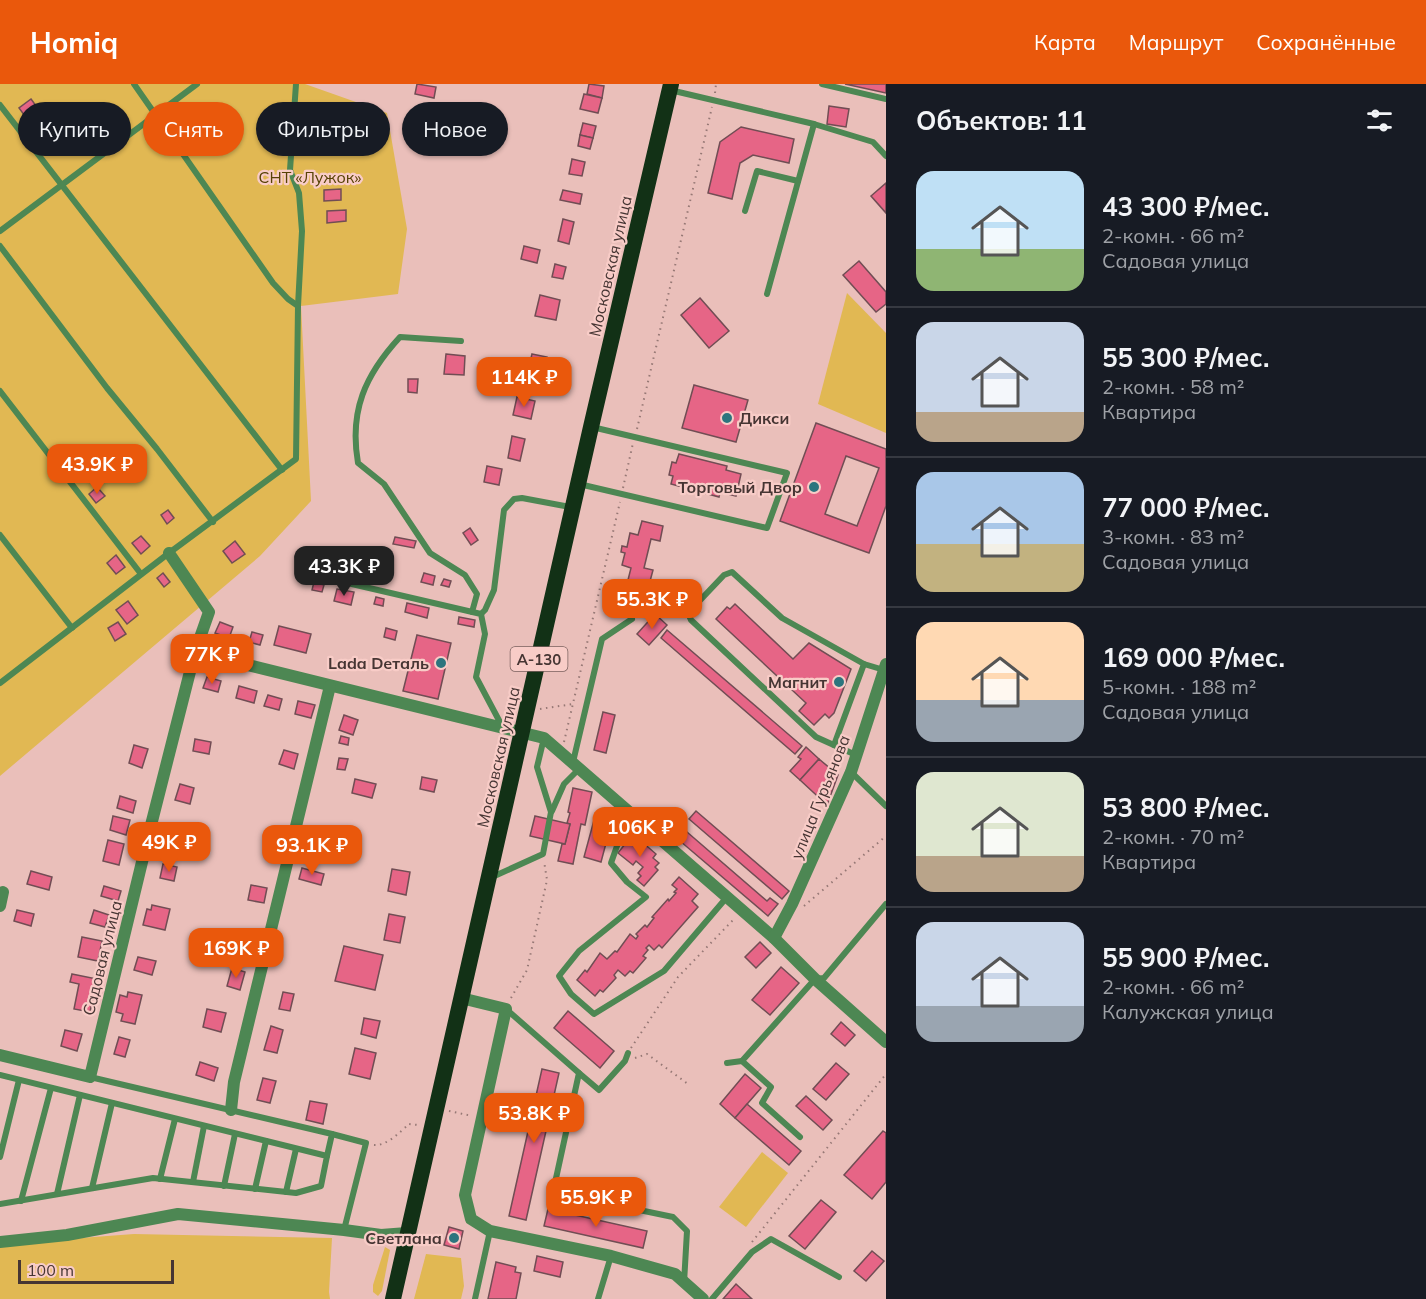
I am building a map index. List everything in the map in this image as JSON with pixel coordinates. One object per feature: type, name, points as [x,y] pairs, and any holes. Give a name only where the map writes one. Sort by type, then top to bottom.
[{"type":"highway","name":"Московская улица","points":[[393,1299],[487,879],[523,732],[670,87]]},
{"type":"street","name":"Садовая улица","points":[[90,1077],[148,833],[195,652],[209,612],[169,553]]},
{"type":"street","points":[[195,652],[544,738],[774,938],[814,979],[886,1042]]},
{"type":"street","name":"улица Гурьянова","points":[[774,938],[792,904],[851,772],[885,668]]},
{"type":"street","points":[[231,1110],[234,1082],[330,686]]},
{"type":"street","points":[[0,906],[2,892]]},
{"type":"street","points":[[461,998],[506,1009],[465,1196],[471,1219],[490,1231],[610,1257],[675,1274],[703,1299]]},
{"type":"street","points":[[0,1055],[90,1077]]},
{"type":"street","points":[[0,1242],[67,1236],[178,1214],[381,1235],[407,1233]]},
{"type":"lane","points":[[134,84],[147,102]]},
{"type":"lane","points":[[173,102],[198,84]]},
{"type":"lane","points":[[1,681],[296,459],[298,306],[302,231],[299,193],[290,170],[296,84]]},
{"type":"lane","points":[[822,84],[886,99]]},
{"type":"lane","points":[[670,87],[713,101],[814,124],[873,141],[886,156]]},
{"type":"lane","points":[[0,105],[282,470]]},
{"type":"lane","points":[[0,231],[143,124]]},
{"type":"lane","points":[[767,294],[814,124]]},
{"type":"lane","points":[[185,156],[273,283],[298,306]]},
{"type":"lane","points":[[745,211],[757,171],[798,181]]},
{"type":"lane","points":[[0,246],[107,388],[213,522]]},
{"type":"lane","points":[[461,341],[400,337],[382,357],[366,381],[360,399],[354,442],[358,463],[384,484],[430,553],[465,575],[477,594],[472,612]]},
{"type":"lane","points":[[0,391],[141,574]]},
{"type":"lane","points":[[578,483],[767,528],[786,473],[591,427]]},
{"type":"lane","points":[[481,614],[494,590],[504,510],[514,499],[522,498],[570,507]]},
{"type":"lane","points":[[0,535],[72,628]]},
{"type":"lane","points":[[856,755],[816,737],[691,620],[688,614],[724,574],[732,572],[782,618],[864,663],[885,668]]},
{"type":"lane","points":[[326,578],[481,614]]},
{"type":"lane","points":[[481,614],[484,634],[477,677],[503,728]]},
{"type":"lane","points":[[487,879],[543,854],[551,812],[564,784],[577,765],[602,639],[632,619]]},
{"type":"lane","points":[[834,745],[864,663]]},
{"type":"lane","points":[[544,738],[537,767],[551,812]]},
{"type":"lane","points":[[851,772],[886,806]]},
{"type":"lane","points":[[629,811],[610,863],[627,882],[646,897],[579,951],[559,976],[571,994],[594,1014],[664,971],[727,897]]},
{"type":"lane","points":[[742,1061],[745,1053],[814,979],[824,978],[886,904]]},
{"type":"lane","points":[[506,1009],[599,1090],[625,1061],[628,1053]]},
{"type":"lane","points":[[727,1063],[742,1061],[771,1087],[762,1102],[800,1137]]},
{"type":"lane","points":[[579,1073],[553,1192],[673,1217],[687,1231],[684,1283]]},
{"type":"lane","points":[[0,1075],[327,1156]]},
{"type":"lane","points":[[90,1077],[366,1143],[344,1230]]},
{"type":"lane","points":[[0,1157],[19,1080]]},
{"type":"lane","points":[[21,1200],[51,1088]]},
{"type":"lane","points":[[57,1194],[80,1095]]},
{"type":"lane","points":[[92,1188],[112,1103]]},
{"type":"lane","points":[[160,1179],[175,1119]]},
{"type":"lane","points":[[193,1182],[204,1126]]},
{"type":"lane","points":[[224,1185],[235,1134]]},
{"type":"lane","points":[[0,1204],[153,1178],[296,1193],[321,1186],[332,1134]]},
{"type":"lane","points":[[255,1189],[266,1141]]},
{"type":"lane","points":[[286,1192],[296,1149]]},
{"type":"lane","points":[[475,1299],[490,1231]]},
{"type":"lane","points":[[712,1299],[752,1252],[771,1239],[839,1277]]},
{"type":"lane","points":[[598,1299],[610,1257]]},
{"type":"path","points":[[561,753],[716,84]]},
{"type":"path","points":[[792,904],[804,906],[886,836]]},
{"type":"path","points":[[506,1009],[527,970],[547,880],[543,854]]},
{"type":"path","points":[[628,1053],[678,977],[742,910]]},
{"type":"path","points":[[625,1061],[647,1054],[688,1084]]},
{"type":"path","points":[[752,1252],[750,1244],[886,1074]]},
{"type":"green space","name":"СНТ «Лужок»","points":[[0,84],[305,84],[356,102],[256,102],[256,156],[390,156],[390,130],[407,229],[398,294],[301,306],[311,501],[260,556],[0,776]]},
{"type":"green space","points":[[847,293],[886,333],[886,433],[818,404]]},
{"type":"green space","points":[[762,1152],[788,1173],[746,1227],[719,1207]]},
{"type":"green space","points":[[134,1234],[332,1238],[330,1299],[0,1299],[0,1244]]},
{"type":"green space","points":[[385,1247],[390,1250],[382,1291],[378,1296],[373,1292],[373,1285]]},
{"type":"green space","points":[[426,1254],[461,1258],[464,1286],[461,1299],[414,1299]]},
{"type":"building","points":[[417,84],[436,87],[434,98],[415,94]]},
{"type":"building","points":[[589,84],[604,86],[602,98],[587,94]]},
{"type":"building","points":[[845,84],[886,84],[886,93]]},
{"type":"building","points":[[584,94],[602,98],[598,113],[580,109]]},
{"type":"building","points":[[829,106],[849,109],[846,127],[827,124]]},
{"type":"building","points":[[583,123],[596,126],[593,138],[580,135]]},
{"type":"building","points":[[741,127],[794,139],[789,163],[753,155],[740,163],[732,199],[708,193],[720,142]]},
{"type":"building","points":[[580,135],[593,138],[590,149],[578,146]]},
{"type":"building","points":[[572,159],[585,162],[582,176],[569,174]]},
{"type":"building","points":[[886,183],[886,213],[871,196]]},
{"type":"building","points":[[341,189],[341,200],[324,201],[324,190]]},
{"type":"building","points":[[563,190],[582,194],[580,204],[560,200]]},
{"type":"building","points":[[346,210],[346,221],[327,223],[327,211]]},
{"type":"building","points":[[563,219],[574,222],[569,244],[558,241]]},
{"type":"building","points":[[524,246],[540,250],[537,263],[521,259]]},
{"type":"building","points":[[859,261],[886,292],[886,304],[876,312],[843,275]]},
{"type":"building","points":[[555,264],[566,267],[563,279],[552,277]]},
{"type":"building","points":[[540,295],[560,300],[556,320],[535,316]]},
{"type":"building","points":[[700,298],[729,331],[709,348],[681,315]]},
{"type":"building","points":[[446,354],[465,356],[464,375],[444,374]]},
{"type":"building","points":[[532,354],[547,357],[542,379],[527,375]]},
{"type":"building","points":[[408,379],[418,379],[417,393],[408,392]]},
{"type":"building","points":[[694,385],[748,400],[736,442],[682,428]]},
{"type":"building","points":[[517,397],[535,401],[531,419],[513,415]]},
{"type":"building","name":"Торговый Двор","points":[[816,423],[886,449],[886,506],[869,553],[780,521]],"holes":[[[846,456],[879,468],[857,526],[825,514]]]},
{"type":"building","points":[[512,436],[525,439],[520,461],[508,458]]},
{"type":"building","points":[[679,454],[727,466],[726,470],[741,474],[736,496],[720,492],[719,497],[671,484],[673,476],[669,475],[672,462],[676,463]]},
{"type":"building","points":[[487,466],[502,469],[499,485],[484,482]]},
{"type":"building","points":[[97,487],[105,496],[96,503],[89,494]]},
{"type":"building","points":[[168,510],[174,518],[167,524],[161,515]]},
{"type":"building","points":[[642,521],[663,526],[660,541],[651,539],[644,568],[653,570],[649,585],[628,580],[631,568],[622,565],[625,553],[621,552],[622,546],[627,547],[630,533],[638,535]]},
{"type":"building","points":[[470,528],[478,540],[471,545],[463,533]]},
{"type":"building","points":[[141,536],[150,546],[141,554],[132,543]]},
{"type":"building","points":[[395,537],[416,541],[414,548],[393,544]]},
{"type":"building","points":[[235,541],[245,554],[232,563],[223,551]]},
{"type":"building","points":[[116,555],[125,567],[116,574],[107,563]]},
{"type":"building","points":[[349,558],[358,561],[354,576],[345,574]]},
{"type":"building","points":[[163,573],[170,582],[164,587],[157,578]]},
{"type":"building","points":[[424,573],[435,576],[433,585],[421,582]]},
{"type":"building","points":[[444,579],[451,581],[449,587],[441,585]]},
{"type":"building","points":[[314,582],[324,585],[322,592],[312,590]]},
{"type":"building","points":[[337,589],[354,592],[351,605],[334,601]]},
{"type":"building","points":[[376,597],[384,599],[383,606],[374,604]]},
{"type":"building","points":[[128,601],[138,615],[127,624],[116,610]]},
{"type":"building","points":[[407,603],[429,608],[427,618],[405,612]]},
{"type":"building","points":[[735,604],[793,659],[809,643],[851,669],[834,713],[829,718],[825,714],[814,725],[799,711],[806,703],[716,619],[727,607],[730,609]]},
{"type":"building","points":[[655,614],[667,625],[649,645],[637,634]]},
{"type":"building","points":[[459,617],[475,620],[474,627],[458,624]]},
{"type":"building","points":[[118,622],[126,634],[115,641],[108,628]]},
{"type":"building","points":[[220,622],[233,627],[229,638],[215,633]]},
{"type":"building","points":[[279,626],[311,634],[306,653],[274,645]]},
{"type":"building","points":[[386,628],[397,631],[395,640],[384,637]]},
{"type":"building","points":[[667,630],[802,746],[795,754],[661,638]]},
{"type":"building","points":[[252,632],[263,635],[260,645],[249,642]]},
{"type":"building","points":[[417,635],[451,643],[438,699],[403,691]]},
{"type":"building","points":[[207,677],[221,681],[218,692],[203,688]]},
{"type":"building","points":[[239,686],[257,691],[254,703],[236,698]]},
{"type":"building","points":[[268,695],[282,699],[279,710],[264,706]]},
{"type":"building","points":[[298,701],[315,705],[311,718],[295,714]]},
{"type":"building","points":[[603,712],[615,715],[606,753],[594,750]]},
{"type":"building","points":[[344,715],[358,720],[353,735],[339,730]]},
{"type":"building","points":[[341,736],[349,738],[348,745],[339,743]]},
{"type":"building","points":[[195,739],[211,742],[209,754],[193,751]]},
{"type":"building","points":[[134,745],[148,749],[142,768],[129,763]]},
{"type":"building","points":[[806,747],[819,759],[800,780],[790,771],[801,759],[798,757]]},
{"type":"building","points":[[284,750],[298,754],[294,769],[279,764]]},
{"type":"building","points":[[339,758],[348,759],[345,770],[337,769]]},
{"type":"building","points":[[819,759],[838,775],[827,805],[800,780]]},
{"type":"building","points":[[422,777],[437,780],[434,792],[420,789]]},
{"type":"building","points":[[355,779],[376,784],[372,798],[352,793]]},
{"type":"building","points":[[180,784],[194,788],[190,804],[175,800]]},
{"type":"building","points":[[573,788],[592,792],[585,825],[581,824],[573,864],[558,861],[570,824],[567,823]]},
{"type":"building","points":[[120,796],[136,801],[133,813],[117,808]]},
{"type":"building","points":[[696,811],[789,891],[782,899],[689,819]]},
{"type":"building","points":[[596,813],[613,817],[601,862],[584,857]]},
{"type":"building","points":[[113,816],[130,820],[126,835],[110,830]]},
{"type":"building","points":[[535,816],[570,824],[565,844],[530,836]]},
{"type":"building","points":[[174,825],[189,829],[184,850],[169,846]]},
{"type":"building","points":[[687,832],[767,901],[770,898],[778,904],[768,916],[680,841]]},
{"type":"building","points":[[633,834],[656,854],[653,858],[659,863],[655,867],[658,870],[644,886],[637,880],[641,876],[638,873],[643,867],[636,861],[633,865],[618,853]]},
{"type":"building","points":[[108,840],[124,844],[119,865],[103,861]]},
{"type":"building","points":[[163,864],[177,867],[174,881],[160,878]]},
{"type":"building","points":[[302,868],[324,874],[321,885],[299,879]]},
{"type":"building","points":[[392,869],[410,872],[406,895],[388,891]]},
{"type":"building","points":[[31,871],[52,877],[49,890],[27,884]]},
{"type":"building","points":[[679,877],[698,894],[692,901],[698,907],[662,948],[659,945],[654,950],[649,945],[643,956],[646,958],[633,973],[630,971],[625,976],[618,970],[614,975],[616,978],[603,992],[600,990],[595,996],[577,980],[585,970],[587,972],[600,953],[607,959],[615,951],[617,952],[630,934],[636,939],[638,936],[636,934],[645,925],[647,927],[654,918],[652,917],[676,893],[674,892],[677,889],[672,885]]},
{"type":"building","points":[[251,885],[267,888],[264,903],[248,900]]},
{"type":"building","points":[[104,886],[121,891],[118,901],[101,896]]},
{"type":"building","points":[[152,905],[170,909],[165,930],[143,925],[147,909],[151,910]]},
{"type":"building","points":[[17,910],[34,914],[31,926],[14,921]]},
{"type":"building","points":[[94,910],[109,915],[105,927],[90,923]]},
{"type":"building","points":[[389,914],[405,917],[400,943],[384,940]]},
{"type":"building","points":[[237,934],[254,937],[251,953],[233,949]]},
{"type":"building","points":[[82,937],[102,941],[98,961],[78,957]]},
{"type":"building","points":[[760,942],[771,953],[756,968],[745,957]]},
{"type":"building","points":[[344,946],[383,955],[375,990],[335,981]]},
{"type":"building","points":[[138,957],[156,961],[152,975],[134,970]]},
{"type":"building","points":[[781,967],[799,983],[770,1015],[752,1000]]},
{"type":"building","points":[[232,968],[245,972],[240,990],[227,986]]},
{"type":"building","points":[[72,974],[97,979],[90,1012],[74,1009],[79,984],[70,982]]},
{"type":"building","points":[[128,992],[142,995],[135,1024],[121,1021],[123,1014],[116,1012],[120,995],[127,997]]},
{"type":"building","points":[[283,992],[294,994],[290,1011],[279,1009]]},
{"type":"building","points":[[207,1009],[226,1013],[221,1032],[203,1027]]},
{"type":"building","points":[[568,1011],[614,1051],[600,1068],[554,1028]]},
{"type":"building","points":[[364,1018],[380,1021],[376,1038],[361,1034]]},
{"type":"building","points":[[841,1022],[855,1035],[845,1046],[831,1034]]},
{"type":"building","points":[[271,1026],[283,1030],[277,1053],[264,1050]]},
{"type":"building","points":[[65,1030],[82,1034],[77,1051],[61,1046]]},
{"type":"building","points":[[119,1037],[130,1040],[125,1057],[114,1054]]},
{"type":"building","points":[[355,1048],[376,1053],[370,1079],[349,1074]]},
{"type":"building","points":[[200,1062],[218,1068],[214,1081],[196,1075]]},
{"type":"building","points":[[836,1063],[849,1074],[826,1100],[813,1089]]},
{"type":"building","points":[[542,1069],[559,1073],[526,1220],[509,1216]]},
{"type":"building","points":[[745,1074],[761,1088],[735,1118],[720,1104]]},
{"type":"building","points":[[263,1078],[276,1081],[270,1103],[257,1100]]},
{"type":"building","points":[[806,1096],[832,1120],[823,1130],[796,1106]]},
{"type":"building","points":[[310,1101],[327,1104],[323,1124],[306,1120]]},
{"type":"building","points":[[747,1104],[801,1151],[789,1165],[735,1118]]},
{"type":"building","points":[[883,1131],[886,1133],[886,1182],[872,1199],[844,1175]]},
{"type":"building","points":[[821,1200],[836,1212],[805,1249],[789,1236]]},
{"type":"building","points":[[548,1209],[647,1231],[643,1248],[544,1226]]},
{"type":"building","name":"Светлана","points":[[449,1227],[463,1231],[459,1249],[444,1245]]},
{"type":"building","points":[[872,1251],[884,1261],[866,1281],[854,1271]]},
{"type":"building","points":[[537,1256],[563,1262],[560,1277],[534,1271]]},
{"type":"building","points":[[496,1262],[516,1267],[515,1272],[521,1273],[516,1299],[488,1299]]},
{"type":"building","points":[[736,1284],[752,1299],[723,1299]]},
{"type":"place","name":"Дикси","points":[[727,418]]},
{"type":"place","name":"Торговый Двор","points":[[814,487]]},
{"type":"place","name":"Lada Dеталь","points":[[441,663]]},
{"type":"place","name":"Магнит","points":[[839,682]]},
{"type":"place","name":"Светлана","points":[[454,1238]]}]
